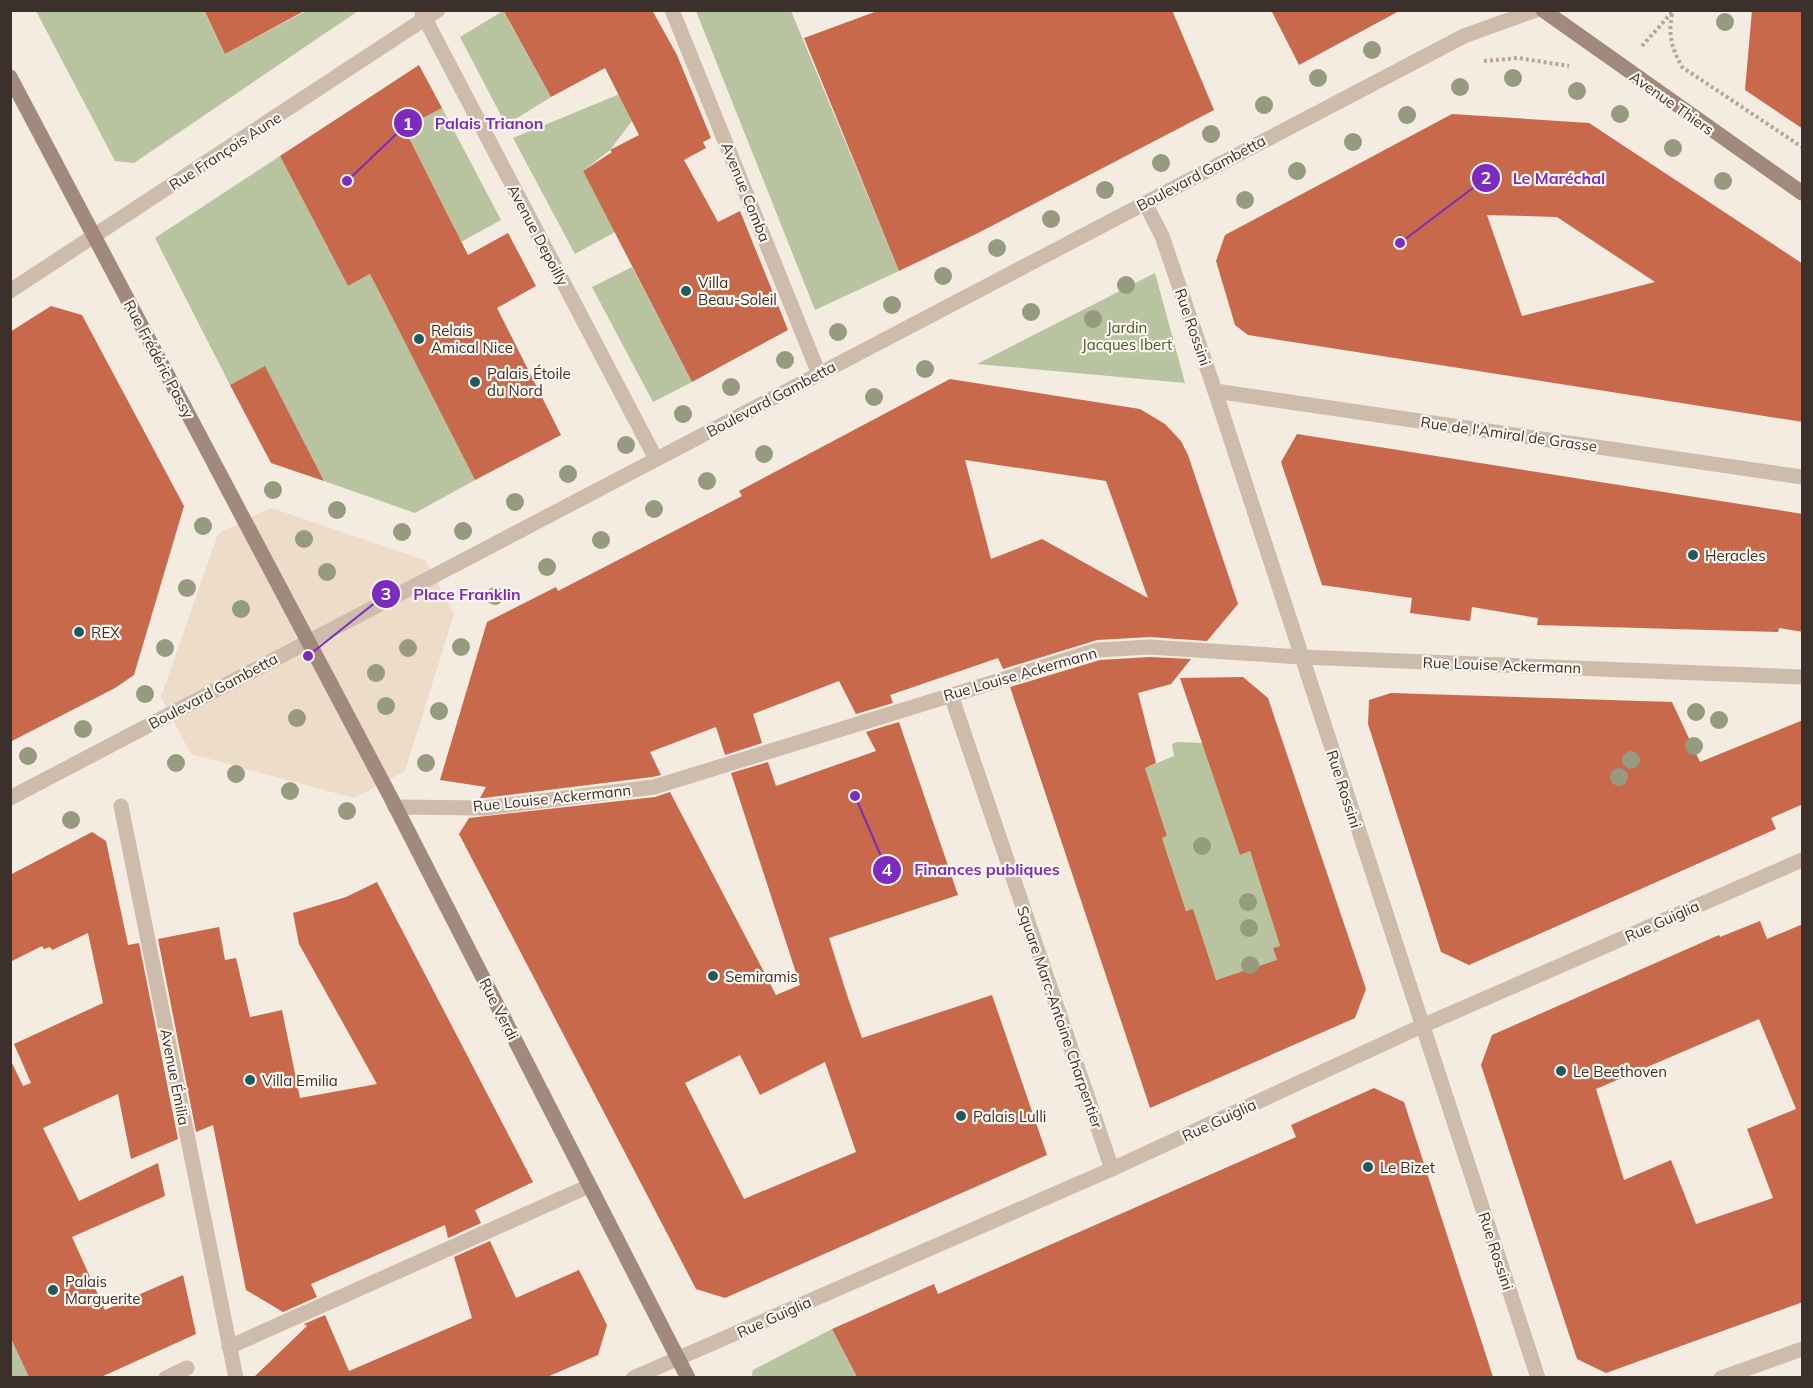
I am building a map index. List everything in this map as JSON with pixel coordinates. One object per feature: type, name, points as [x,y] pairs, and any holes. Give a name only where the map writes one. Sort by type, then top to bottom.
[{"type":"street","name":"Avenue Comba","points":[[672,10],[819,374]]},
{"type":"street","name":"Boulevard Gambetta","points":[[10,798],[1464,36],[1536,10]]},
{"type":"street","name":"Avenue Thiers","points":[[1543,10],[1803,193]]},
{"type":"street","name":"Rue François Aune","points":[[10,291],[428,13]]},
{"type":"street","name":"Avenue Depoilly","points":[[428,13],[656,459]]},
{"type":"street","name":"Rue Frédéric Passy","points":[[10,77],[307,642]]},
{"type":"street","name":"Rue Rossini","points":[[1145,202],[1162,236],[1215,391],[1300,657],[1538,1377]]},
{"type":"street","name":"Rue de l'Amiral de Grasse","points":[[1215,391],[1803,477]]},
{"type":"street","name":"Rue Verdi","points":[[307,642],[395,807],[688,1377]]},
{"type":"street","name":"Rue Louise Ackermann","points":[[395,807],[484,807],[654,787],[1098,650],[1150,647],[1300,657],[1803,677]]},
{"type":"street","name":"Square Marc-Antoine Charpentier","points":[[951,694],[1112,1168]]},
{"type":"street","name":"Avenue Émilia","points":[[121,806],[236,1377]]},
{"type":"street","name":"Rue Guiglia","points":[[633,1377],[1112,1168],[1422,1026],[1803,860]]},
{"type":"street","points":[[229,1347],[589,1186]]},
{"type":"street","points":[[1721,1377],[1803,1349]]},
{"type":"street","points":[[166,1377],[187,1368]]},
{"type":"path","points":[[1674,10],[1669,31],[1672,49],[1682,68],[1803,147]]},
{"type":"path","points":[[1480,62],[1518,58],[1561,63],[1571,67]]},
{"type":"green space","points":[[36,11],[204,11],[225,54],[306,11],[358,11],[134,163],[115,161]]},
{"type":"green space","points":[[503,11],[551,97],[506,125],[460,37]]},
{"type":"green space","points":[[696,11],[791,11],[899,271],[815,310]]},
{"type":"green space","points":[[627,91],[632,121],[610,150],[583,171],[615,232],[575,254],[513,138]]},
{"type":"green space","points":[[442,108],[501,220],[377,288],[475,480],[415,513],[324,481],[265,367],[230,385],[155,238],[280,156],[348,286],[455,229],[404,128]]},
{"type":"green space","points":[[632,267],[692,382],[653,402],[592,287]]},
{"type":"green space","name":"Jardin Jacques Ibert","points":[[1155,273],[1185,383],[977,364]]},
{"type":"green space","points":[[1177,742],[1205,743],[1240,855],[1250,851],[1280,946],[1273,948],[1282,975],[1242,972],[1211,981],[1193,910],[1186,911],[1162,838],[1167,836],[1145,768],[1174,756],[1172,744]]},
{"type":"green space","points":[[832,1329],[857,1377],[751,1378],[753,1370]]},
{"type":"green space","points":[[11,1336],[29,1377],[11,1377]]},
{"type":"shaded area","points":[[271,508],[425,560],[454,614],[405,771],[354,798],[191,754],[161,697],[218,534]]},
{"type":"building","points":[[204,10],[306,10],[225,54]]},
{"type":"building","points":[[503,10],[652,10],[677,55],[711,138],[703,142],[706,148],[684,160],[718,222],[740,211],[788,330],[692,382],[583,171],[612,152],[610,150],[639,135],[605,68],[551,97]]},
{"type":"building","points":[[880,10],[1172,10],[1214,110],[978,233],[899,271],[804,38]]},
{"type":"building","points":[[1271,10],[1401,10],[1299,65]]},
{"type":"building","points":[[1752,10],[1803,10],[1803,129],[1745,90]]},
{"type":"building","points":[[419,65],[442,108],[404,128],[468,255],[508,233],[536,286],[497,308],[561,435],[475,480],[370,274],[348,286],[280,156]]},
{"type":"building","points":[[1452,114],[1589,123],[1803,264],[1803,422],[1248,335],[1235,325],[1216,261],[1225,235]],"holes":[[[1487,215],[1557,217],[1655,282],[1522,316]]]},
{"type":"building","points":[[51,306],[82,315],[184,506],[134,675],[115,688],[10,742],[10,332]]},
{"type":"building","points":[[265,366],[324,481],[271,463],[230,385]]},
{"type":"building","points":[[950,379],[1140,409],[1165,424],[1181,441],[1188,455],[1238,604],[1207,641],[1150,637],[1097,640],[1003,669],[998,658],[890,695],[893,703],[856,714],[839,681],[753,714],[762,743],[725,755],[716,727],[650,752],[661,775],[652,777],[483,798],[480,798],[486,787],[440,780],[487,622],[556,587],[558,591],[742,496],[739,491]],"holes":[[[965,460],[1106,481],[1148,598],[1042,539],[991,559]]]},
{"type":"building","points":[[1297,434],[1803,514],[1803,632],[1779,628],[1778,632],[1537,625],[1538,618],[1472,607],[1470,621],[1410,613],[1412,598],[1322,585],[1281,462]]},
{"type":"building","points":[[1150,657],[1191,659],[1171,684],[1138,693],[1156,763],[1145,768],[1167,836],[1162,838],[1186,911],[1193,909],[1216,980],[1277,960],[1273,948],[1280,946],[1250,851],[1240,855],[1180,678],[1243,677],[1268,698],[1366,989],[1355,1018],[1150,1108],[1010,687],[1100,660]]},
{"type":"building","points":[[1391,693],[1672,702],[1700,762],[1803,720],[1803,804],[1771,818],[1776,829],[1469,965],[1441,952],[1368,724],[1369,700]]},
{"type":"building","points":[[899,722],[958,895],[829,938],[862,1038],[992,995],[1047,1155],[725,1298],[696,1289],[459,834],[469,818],[655,797],[670,792],[776,995],[800,985],[731,773],[768,762],[776,786],[876,751],[866,732]],"holes":[[[740,1055],[760,1095],[825,1062],[856,1152],[744,1199],[685,1083]]]},
{"type":"building","points":[[92,832],[106,841],[128,945],[139,943],[178,1139],[131,1159],[118,1094],[43,1128],[79,1201],[158,1163],[165,1196],[72,1237],[105,1310],[183,1275],[196,1334],[101,1377],[29,1377],[10,1336],[10,1059],[23,1086],[31,1083],[14,1044],[103,1003],[88,933],[52,950],[50,947],[44,949],[42,946],[10,962],[10,875]]},
{"type":"building","points":[[377,882],[533,1182],[475,1210],[481,1223],[448,1238],[445,1225],[311,1284],[317,1297],[283,1312],[246,1290],[213,1125],[196,1132],[158,939],[219,927],[225,960],[236,958],[250,1017],[282,1010],[300,1098],[377,1084],[299,944],[293,913],[346,897]]},
{"type":"building","points":[[1760,921],[1767,939],[1803,924],[1803,1302],[1606,1373],[1577,1359],[1481,1065],[1492,1035],[1719,935],[1720,937]],"holes":[[[1759,1019],[1796,1109],[1747,1129],[1773,1198],[1696,1224],[1671,1160],[1624,1180],[1596,1089]]]},
{"type":"building","points":[[1374,1088],[1404,1102],[1493,1377],[857,1377],[832,1329],[934,1284],[938,1294],[1296,1137],[1291,1125]]},
{"type":"building","points":[[490,1241],[516,1298],[579,1270],[607,1325],[598,1355],[547,1377],[254,1377],[307,1326],[304,1324],[325,1315],[349,1371],[472,1318],[454,1257]]},
{"type":"place","name":"Palais Trianon","points":[[347,181]]},
{"type":"place","name":"Le Maréchal","points":[[1400,243]]},
{"type":"place","name":"Villa Beau-Soleil","points":[[686,291]]},
{"type":"place","name":"Relais Amical Nice","points":[[419,339]]},
{"type":"place","name":"Palais Étoile du Nord","points":[[475,382]]},
{"type":"place","name":"Heracles","points":[[1693,555]]},
{"type":"place","name":"REX","points":[[79,632]]},
{"type":"place","name":"Place Franklin","points":[[308,656]]},
{"type":"place","name":"Finances publiques","points":[[855,796]]},
{"type":"place","name":"Semiramis","points":[[713,976]]},
{"type":"place","name":"Le Beethoven","points":[[1561,1071]]},
{"type":"place","name":"Villa Emilia","points":[[250,1080]]},
{"type":"place","name":"Palais Lulli","points":[[961,1116]]},
{"type":"place","name":"Le Bizet","points":[[1368,1167]]},
{"type":"place","name":"Palais Marguerite","points":[[53,1290]]}]
